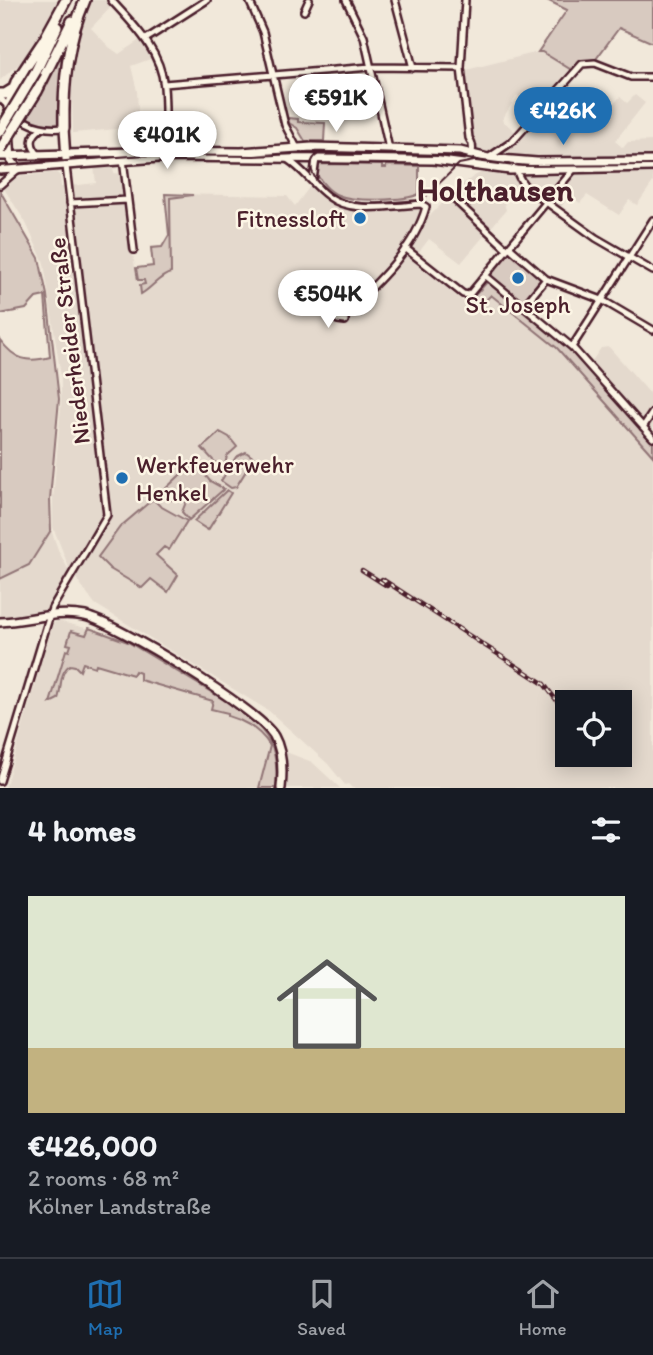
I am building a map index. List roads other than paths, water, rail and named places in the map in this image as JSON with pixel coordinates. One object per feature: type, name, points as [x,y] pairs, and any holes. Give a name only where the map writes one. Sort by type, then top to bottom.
[{"type":"highway","points":[[0,131],[36,71],[67,0]]},
{"type":"highway","points":[[9,107],[13,89],[67,0]]},
{"type":"highway","points":[[0,149],[37,92],[83,0]]},
{"type":"highway","points":[[60,128],[66,63],[83,0]]},
{"type":"highway","points":[[0,96],[13,89]]},
{"type":"main road","points":[[9,107],[11,156],[19,169]]},
{"type":"main road","points":[[60,128],[65,138],[66,166]]},
{"type":"main road","points":[[0,156],[8,147],[10,138]]},
{"type":"main road","points":[[0,156],[169,154],[315,148],[460,151],[488,158],[507,159],[653,161]]},
{"type":"main road","points":[[370,159],[377,155],[374,149]]},
{"type":"main road","points":[[4,170],[169,154],[433,160],[565,174],[585,162]]},
{"type":"main road","points":[[4,170],[11,156]]},
{"type":"main road","points":[[574,169],[653,167]]},
{"type":"main road","points":[[0,622],[67,614],[90,617],[109,624],[253,713],[270,730],[279,746],[281,788]]},
{"type":"street","points":[[111,0],[146,39],[158,62],[164,84],[169,154]]},
{"type":"street","points":[[146,39],[206,0]]},
{"type":"street","points":[[249,0],[263,32],[285,125],[297,148]]},
{"type":"street","points":[[304,10],[309,0]]},
{"type":"street","points":[[346,0],[364,37],[389,149]]},
{"type":"street","points":[[395,0],[413,68]]},
{"type":"street","points":[[464,164],[472,153],[461,68],[465,0]]},
{"type":"street","points":[[488,158],[513,141],[582,64],[595,64],[631,77],[653,78]]},
{"type":"street","points":[[164,84],[371,67],[461,68]]},
{"type":"street","points":[[0,96],[23,121],[42,128],[60,128]]},
{"type":"street","points":[[39,155],[31,141],[34,134],[42,128]]},
{"type":"street","points":[[460,151],[465,148],[469,138]]},
{"type":"street","points":[[302,169],[300,163],[303,158],[315,148]]},
{"type":"street","points":[[503,148],[501,155],[516,170],[521,182],[596,238],[653,271]]},
{"type":"street","points":[[285,158],[302,169],[328,197],[347,205],[421,204],[426,207],[405,248],[382,278],[345,314]]},
{"type":"street","points":[[123,159],[134,250]]},
{"type":"street","points":[[313,180],[316,159]]},
{"type":"street","name":"Niederheider Straße","points":[[58,597],[105,520],[107,512],[66,166]]},
{"type":"street","points":[[0,184],[19,169]]},
{"type":"street","points":[[0,184],[4,170]]},
{"type":"street","points":[[405,248],[463,294],[468,295],[546,202],[565,174]]},
{"type":"street","points":[[70,203],[128,200]]},
{"type":"street","points":[[456,201],[546,279],[602,300],[653,330]]},
{"type":"street","points":[[572,347],[653,220]]},
{"type":"street","points":[[486,276],[572,347],[653,438]]},
{"type":"street","points":[[523,307],[546,279]]},
{"type":"street","points":[[643,427],[653,412]]},
{"type":"street","points":[[58,597],[58,607],[67,614]]},
{"type":"street","points":[[0,781],[44,630],[58,597]]},
{"type":"street","points":[[33,618],[42,623],[44,630]]},
{"type":"tram line","points":[[324,152],[312,162],[314,176],[319,184],[339,199],[369,203],[422,200],[459,164],[474,161]]},
{"type":"tram line","points":[[0,166],[145,155],[298,154],[445,156],[522,166],[653,165]]},
{"type":"railway","points":[[362,570],[387,586]]},
{"type":"railway","points":[[382,579],[544,684],[555,698]]},
{"type":"place","name":"Fitnessloft","points":[[360,218]]},
{"type":"place","name":"St. Joseph","points":[[518,278]]},
{"type":"place","name":"Werkfeuerwehr Henkel","points":[[122,478]]},
{"type":"district","name":"Holthausen","points":[[495,190]]}]
